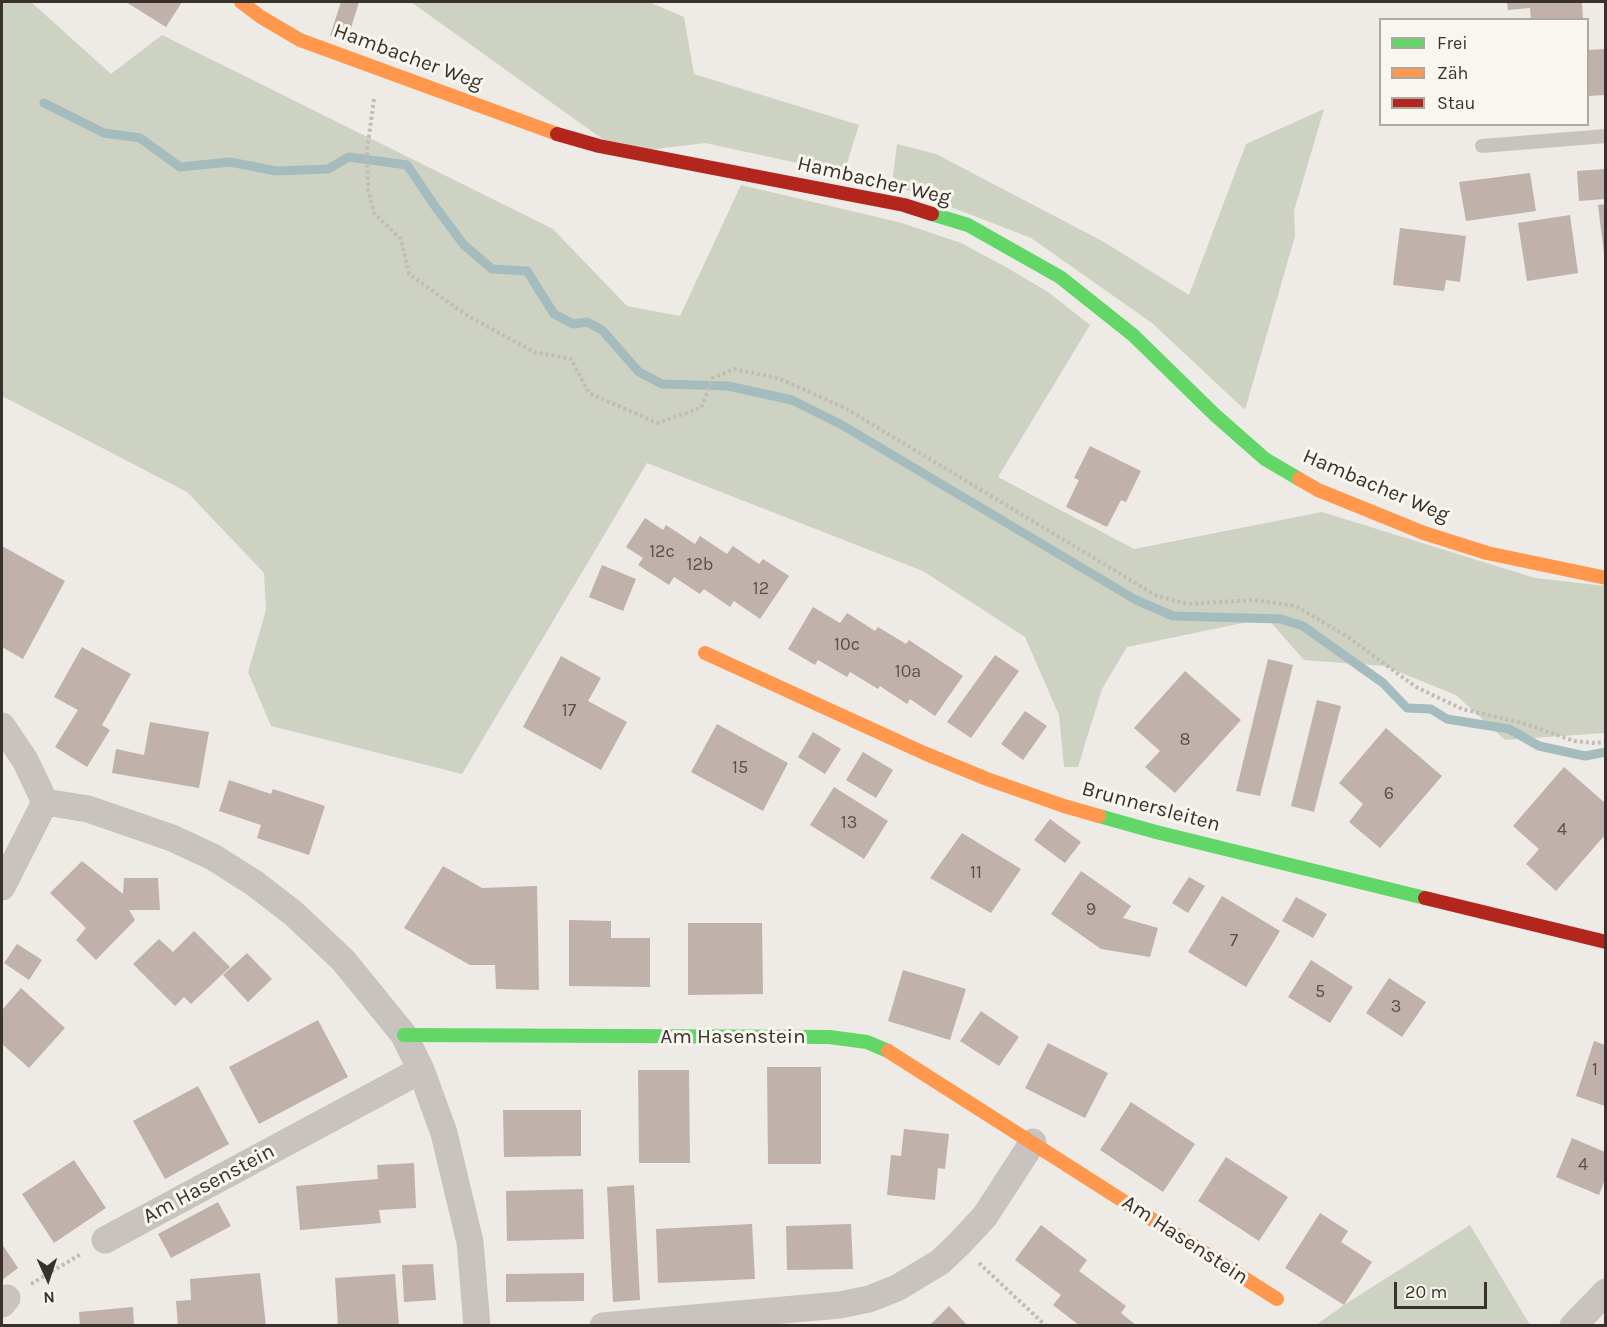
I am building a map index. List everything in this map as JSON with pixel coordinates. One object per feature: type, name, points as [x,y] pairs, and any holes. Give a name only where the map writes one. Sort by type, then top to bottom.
[{"type":"street","name":"Hambacher Weg","points":[[241,2],[300,40],[555,133],[599,146],[904,205],[968,225],[1060,277],[1133,335],[1215,415],[1265,459],[1318,490],[1424,533],[1487,553],[1605,578]]},
{"type":"street","name":"Brunnersleiten","points":[[705,653],[924,753],[987,779],[1064,806],[1156,832],[1605,942]]},
{"type":"street","points":[[2,726],[25,760],[45,802]]},
{"type":"street","points":[[2,887],[45,802]]},
{"type":"street","points":[[45,802],[88,809],[172,838],[213,857],[254,883],[293,913],[343,960],[404,1035],[421,1070],[444,1133],[467,1231],[477,1326]]},
{"type":"street","name":"Am Hasenstein","points":[[404,1035],[829,1037],[867,1042],[888,1051],[1277,1299]]},
{"type":"street","name":"Am Hasenstein","points":[[105,1240],[421,1070]]},
{"type":"street","points":[[603,1326],[840,1305],[869,1299],[897,1288],[940,1262],[986,1216],[1033,1142]]},
{"type":"street","points":[[1573,1326],[1605,1292]]},
{"type":"lane","points":[[1482,146],[1605,136]]},
{"type":"path","points":[[372,103],[367,151],[368,190],[374,213],[401,239],[409,274],[468,316],[534,352],[572,359],[589,393],[657,423],[701,408],[713,378],[734,369],[778,378],[844,408],[1157,596],[1188,604],[1254,600],[1296,606],[1348,637],[1416,687],[1462,709],[1523,723],[1574,741],[1605,742]]},
{"type":"path","points":[[4,1301],[105,1240]]},
{"type":"path","points":[[959,1244],[1046,1326]]},
{"type":"green space","points":[[2,2],[31,2],[111,74],[162,35],[553,229],[627,306],[680,316],[741,185],[902,223],[961,243],[1048,292],[1090,325],[998,477],[1134,549],[1322,512],[1535,578],[1605,586],[1605,733],[1505,740],[1456,695],[1384,666],[1304,660],[1267,618],[1127,647],[1102,689],[1078,767],[1064,767],[1059,715],[1025,637],[923,571],[647,463],[462,774],[271,726],[248,672],[266,610],[264,573],[187,492],[2,396]]},
{"type":"green space","points":[[411,2],[649,2],[684,17],[694,74],[859,125],[844,173],[705,143],[622,153]]},
{"type":"green space","points":[[1324,109],[1294,211],[1295,236],[1245,410],[1152,323],[1031,238],[892,184],[897,144],[936,154],[1104,242],[1189,295],[1246,144]]},
{"type":"green space","points":[[1470,1225],[1530,1325],[1316,1325],[1344,1305]]},
{"type":"building","points":[[126,2],[182,2],[166,27]]},
{"type":"building","points":[[341,2],[359,2],[347,41],[330,36]]},
{"type":"building","points":[[1507,2],[1582,2],[1583,18],[1531,18],[1530,8],[1508,10]]},
{"type":"building","points":[[1605,49],[1605,95],[1589,96],[1589,50]]},
{"type":"building","points":[[1605,169],[1605,199],[1579,201],[1577,171]]},
{"type":"building","points":[[1530,173],[1536,211],[1466,221],[1459,182]]},
{"type":"building","points":[[1605,204],[1605,253],[1604,253],[1598,205]]},
{"type":"building","points":[[1570,215],[1578,273],[1527,281],[1518,223]]},
{"type":"building","points":[[1400,228],[1466,236],[1460,282],[1446,280],[1444,291],[1393,285]]},
{"type":"building","points":[[1090,446],[1141,471],[1126,502],[1121,500],[1107,527],[1066,507],[1079,480],[1074,478]]},
{"type":"building","points":[[645,518],[663,530],[666,525],[695,544],[700,536],[727,554],[733,546],[759,564],[763,559],[789,576],[760,619],[734,601],[730,607],[704,589],[700,594],[674,577],[669,585],[638,565],[643,558],[626,547]]},
{"type":"building","points":[[2,546],[65,581],[23,659],[2,647]]},
{"type":"building","points":[[602,565],[636,579],[623,611],[589,597]]},
{"type":"building","points":[[813,607],[840,623],[847,613],[875,631],[878,627],[906,644],[909,640],[963,676],[935,716],[910,699],[907,704],[880,686],[878,689],[850,672],[847,677],[818,660],[815,665],[788,649]]},
{"type":"building","points":[[82,647],[131,674],[102,725],[110,730],[87,767],[55,747],[78,710],[54,697]]},
{"type":"building","points":[[995,655],[1019,671],[971,738],[947,722]]},
{"type":"building","points":[[561,656],[601,678],[588,701],[627,722],[601,770],[523,727]]},
{"type":"building","points":[[1268,659],[1293,665],[1260,796],[1236,791]]},
{"type":"building","points":[[1185,671],[1241,720],[1175,793],[1145,767],[1160,751],[1134,728]]},
{"type":"building","points":[[1317,700],[1341,706],[1314,812],[1291,806]]},
{"type":"building","points":[[1025,711],[1047,726],[1023,760],[1001,744]]},
{"type":"building","points":[[150,722],[209,732],[199,788],[112,773],[116,749],[144,755]]},
{"type":"building","points":[[717,724],[788,763],[763,811],[691,772]]},
{"type":"building","points":[[1386,728],[1442,776],[1380,848],[1349,822],[1363,804],[1339,783]]},
{"type":"building","points":[[813,732],[841,749],[825,774],[798,757]]},
{"type":"building","points":[[863,752],[893,770],[876,798],[846,780]]},
{"type":"building","points":[[1564,767],[1605,803],[1605,835],[1556,891],[1526,864],[1539,849],[1513,826]]},
{"type":"building","points":[[229,780],[271,794],[273,789],[325,806],[309,855],[257,838],[261,825],[219,811]]},
{"type":"building","points":[[834,787],[888,821],[864,859],[810,825]]},
{"type":"building","points":[[1050,819],[1081,842],[1065,863],[1034,840]]},
{"type":"building","points":[[962,833],[1021,869],[991,913],[930,878]]},
{"type":"building","points":[[82,861],[123,894],[124,878],[158,878],[160,910],[129,910],[135,920],[96,960],[76,940],[86,928],[50,893]]},
{"type":"building","points":[[443,866],[482,888],[537,886],[539,990],[496,989],[495,965],[470,965],[404,928]]},
{"type":"building","points":[[1081,871],[1131,906],[1123,918],[1158,928],[1150,957],[1101,949],[1051,914]]},
{"type":"building","points":[[1189,877],[1205,886],[1188,913],[1172,903]]},
{"type":"building","points":[[1222,896],[1280,931],[1246,987],[1188,952]]},
{"type":"building","points":[[1296,897],[1327,914],[1313,938],[1282,921]]},
{"type":"building","points":[[569,920],[611,921],[611,938],[650,938],[650,987],[569,986]]},
{"type":"building","points":[[688,923],[762,923],[763,994],[688,995]]},
{"type":"building","points":[[194,931],[230,967],[191,1004],[184,997],[175,1006],[133,964],[159,939],[173,952]]},
{"type":"building","points":[[17,944],[42,960],[29,980],[4,963]]},
{"type":"building","points":[[247,953],[272,979],[248,1002],[223,975]]},
{"type":"building","points":[[1311,960],[1353,987],[1330,1023],[1288,997]]},
{"type":"building","points":[[903,970],[966,989],[950,1040],[888,1021]]},
{"type":"building","points":[[1389,978],[1426,1002],[1402,1037],[1366,1013]]},
{"type":"building","points":[[21,988],[65,1028],[29,1068],[2,1044],[2,1010]]},
{"type":"building","points":[[981,1011],[1019,1037],[999,1066],[960,1041]]},
{"type":"building","points":[[318,1020],[348,1077],[259,1124],[229,1067]]},
{"type":"building","points":[[1594,1041],[1605,1045],[1605,1106],[1576,1096]]},
{"type":"building","points":[[1048,1043],[1108,1073],[1085,1118],[1025,1088]]},
{"type":"building","points":[[767,1067],[821,1067],[821,1164],[768,1164]]},
{"type":"building","points":[[638,1070],[689,1070],[690,1163],[639,1163]]},
{"type":"building","points":[[198,1086],[229,1144],[165,1179],[133,1121]]},
{"type":"building","points":[[1131,1102],[1195,1144],[1163,1192],[1100,1150]]},
{"type":"building","points":[[503,1110],[581,1110],[581,1156],[504,1157]]},
{"type":"building","points":[[904,1129],[949,1134],[945,1169],[938,1168],[935,1200],[887,1195],[891,1155],[901,1156]]},
{"type":"building","points":[[1572,1138],[1605,1152],[1605,1179],[1599,1195],[1556,1177]]},
{"type":"building","points":[[1226,1157],[1288,1197],[1259,1241],[1198,1201]]},
{"type":"building","points":[[74,1160],[106,1208],[54,1243],[22,1194]]},
{"type":"building","points":[[414,1163],[416,1208],[379,1210],[381,1223],[300,1230],[296,1186],[378,1179],[377,1165]]},
{"type":"building","points":[[634,1185],[640,1300],[613,1302],[607,1187]]},
{"type":"building","points":[[583,1189],[584,1239],[507,1241],[506,1191]]},
{"type":"building","points":[[218,1202],[231,1226],[171,1258],[158,1234]]},
{"type":"building","points":[[1320,1213],[1348,1231],[1341,1242],[1372,1262],[1344,1305],[1285,1268]]},
{"type":"building","points":[[752,1224],[755,1279],[658,1283],[656,1229]]},
{"type":"building","points":[[851,1224],[853,1269],[787,1270],[786,1226]]},
{"type":"building","points":[[1041,1225],[1087,1260],[1079,1271],[1126,1306],[1121,1313],[1137,1326],[1080,1326],[1053,1305],[1061,1295],[1015,1260]]},
{"type":"building","points":[[2,1244],[18,1268],[2,1280]]},
{"type":"building","points":[[433,1264],[436,1300],[404,1302],[402,1265]]},
{"type":"building","points":[[260,1273],[266,1326],[178,1326],[176,1301],[191,1300],[190,1279]]},
{"type":"building","points":[[584,1273],[584,1301],[506,1302],[506,1274]]},
{"type":"building","points":[[395,1274],[399,1326],[338,1326],[335,1278]]},
{"type":"building","points":[[949,1306],[968,1326],[929,1326]]},
{"type":"building","points":[[133,1307],[134,1326],[80,1326],[79,1312]]},
{"type":"waterway","points":[[44,103],[104,133],[140,138],[180,167],[230,162],[276,171],[328,169],[349,157],[407,165],[464,245],[492,269],[527,271],[554,314],[573,324],[587,322],[602,330],[639,372],[662,384],[728,386],[792,400],[842,425],[1136,600],[1173,616],[1281,619],[1303,626],[1383,683],[1407,708],[1431,709],[1447,719],[1509,729],[1539,746],[1585,756],[1606,752]]},
{"type":"traffic: fast","points":[[932,214],[968,225],[1060,277],[1133,335],[1215,415],[1265,459],[1299,479]]},
{"type":"traffic: fast","points":[[1099,816],[1425,898]]},
{"type":"traffic: fast","points":[[404,1035],[829,1037],[867,1042],[888,1051]]},
{"type":"traffic: slow","points":[[241,2],[300,40],[557,134]]},
{"type":"traffic: slow","points":[[1299,479],[1318,490],[1424,533],[1487,553],[1606,578]]},
{"type":"traffic: slow","points":[[705,653],[924,753],[987,779],[1099,816]]},
{"type":"traffic: slow","points":[[888,1051],[1277,1299]]},
{"type":"traffic: jam","points":[[557,134],[599,146],[904,205],[932,214]]},
{"type":"traffic: jam","points":[[1425,898],[1606,942]]}]
